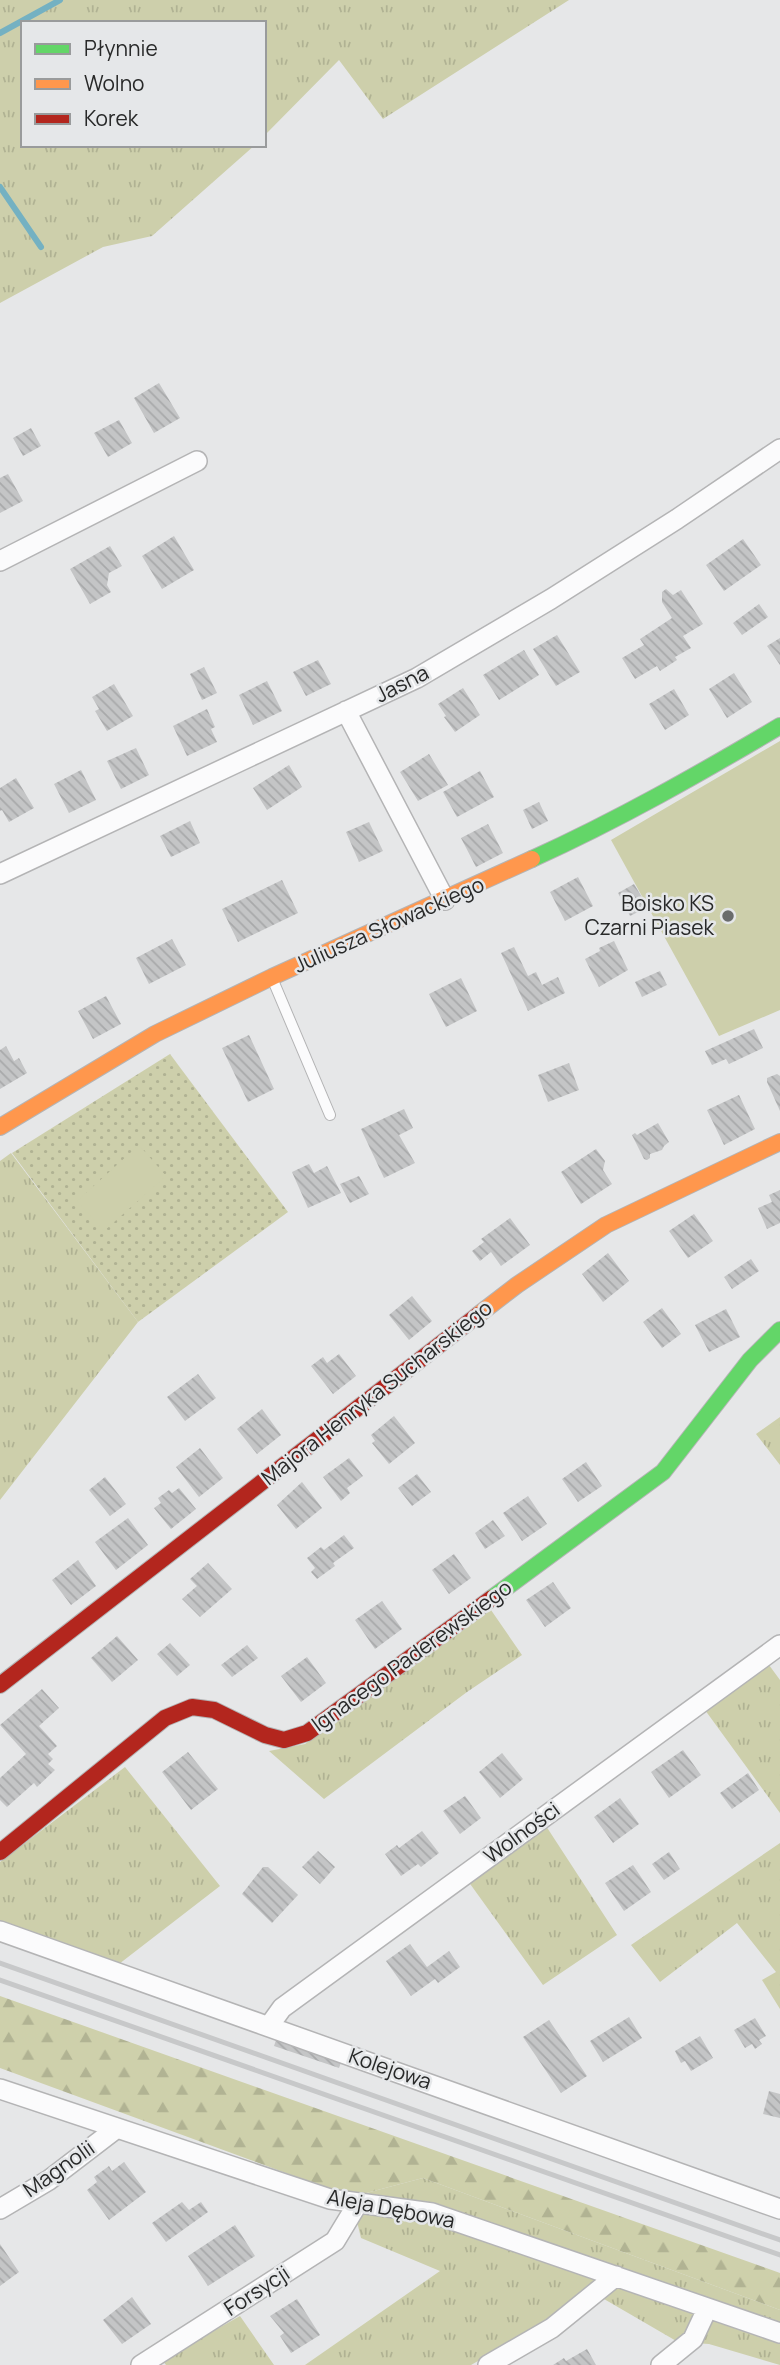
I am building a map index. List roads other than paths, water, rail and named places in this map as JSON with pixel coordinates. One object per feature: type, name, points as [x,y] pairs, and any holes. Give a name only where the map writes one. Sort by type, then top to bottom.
[{"type":"street","name":"Jasna","points":[[0,874],[416,678],[551,599],[677,519],[780,449]]},
{"type":"street","points":[[0,561],[197,461]]},
{"type":"street","points":[[346,711],[445,900]]},
{"type":"street","name":"Juliusza Słowackiego","points":[[0,1128],[155,1034],[272,977],[599,829],[780,726]]},
{"type":"street","name":"Majora Henryka Sucharskiego","points":[[0,1685],[517,1285],[606,1225],[780,1142]]},
{"type":"street","name":"Ignacego Paderewskiego","points":[[0,1852],[165,1718],[192,1707],[214,1710],[265,1735],[284,1740],[307,1733],[663,1472],[750,1360],[780,1330]]},
{"type":"street","name":"Wolności","points":[[269,2026],[282,2008],[780,1645]]},
{"type":"street","name":"Kolejowa","points":[[0,1931],[780,2210]]},
{"type":"street","name":"Aleja Dębowa","points":[[0,2090],[330,2199],[432,2213],[780,2333]]},
{"type":"street","name":"Magnolii","points":[[0,2209],[49,2180],[117,2128]]},
{"type":"street","name":"Forsycji","points":[[141,2365],[335,2241],[358,2203]]},
{"type":"street","points":[[578,2263],[584,2301]]},
{"type":"street","points":[[488,2365],[552,2328],[616,2276]]},
{"type":"street","points":[[661,2365],[693,2339],[707,2309]]},
{"type":"lane","points":[[272,977],[330,1115]]},
{"type":"waterway","points":[[22,21],[60,0]]},
{"type":"waterway","points":[[0,33],[21,21]]},
{"type":"waterway","points":[[0,187],[41,247]]},
{"type":"railway","points":[[0,1963],[780,2240]]},
{"type":"railway","points":[[0,1980],[780,2255]]},
{"type":"place","name":"Boisko KS Czarni Piasek","points":[[728,916]]}]
